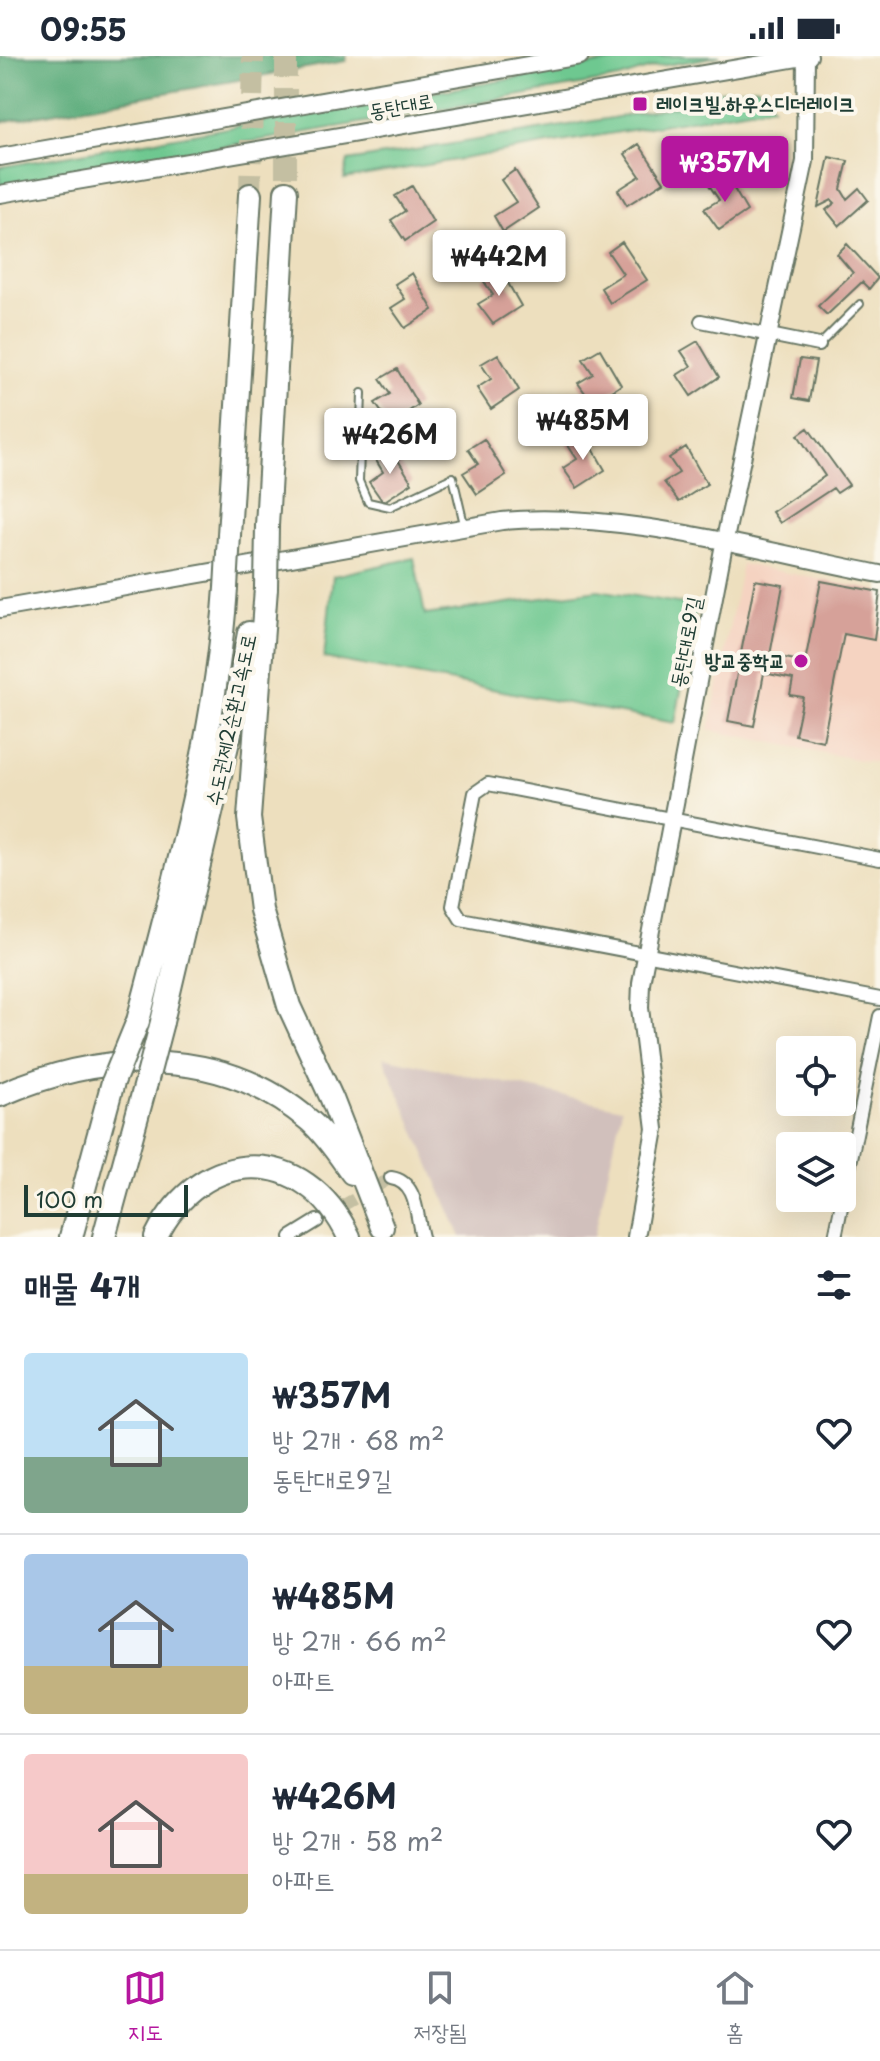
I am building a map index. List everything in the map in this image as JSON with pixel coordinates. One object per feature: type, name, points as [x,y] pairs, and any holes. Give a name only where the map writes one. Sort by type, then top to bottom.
[{"type":"highway","points":[[286,192],[249,818],[261,910],[289,1006],[332,1099],[384,1232]]},
{"type":"highway","name":"수도권제2순환고속도로","points":[[84,1237],[95,1219],[127,1083],[138,1021],[189,827],[223,627],[250,195]]},
{"type":"highway","name":"수도권제2순환고속도로","points":[[127,1083],[162,1022],[262,587]]},
{"type":"highway","points":[[0,1095],[29,1082],[100,1064],[148,1059],[224,1073],[291,1106],[313,1123],[359,1181],[384,1232]]},
{"type":"highway","points":[[71,1237],[95,1219],[127,1083]]},
{"type":"highway","points":[[156,1237],[170,1212],[192,1189],[221,1171],[237,1167],[272,1169],[304,1181],[322,1195],[339,1217],[349,1237]]},
{"type":"street","name":"동탄대로","points":[[0,157],[580,56]]},
{"type":"street","name":"동탄대로","points":[[0,194],[807,56]]},
{"type":"street","name":"동탄대로9길","points":[[636,1237],[655,1129],[640,1008],[647,955],[724,544],[805,161],[807,56]]},
{"type":"street","points":[[701,321],[819,345]]},
{"type":"street","points":[[0,609],[465,528],[542,518],[569,518],[880,574]]},
{"type":"street","points":[[880,859],[488,784],[475,793],[453,906],[461,919],[880,999]]},
{"type":"street","points":[[835,1237],[880,1016]]},
{"type":"street","points":[[391,1178],[406,1183],[412,1192],[422,1237]]},
{"type":"street","points":[[291,1237],[317,1221]]},
{"type":"lane","points":[[819,345],[860,304]]},
{"type":"lane","points":[[362,393],[359,481],[368,502],[390,507],[453,477],[465,528]]},
{"type":"shaded area","name":"방교중학교","points":[[742,564],[880,591],[880,764],[709,730]]},
{"type":"shaded area","points":[[383,1057],[622,1108],[594,1237],[461,1237]]},
{"type":"green space","points":[[0,56],[346,56],[346,61],[0,122]]},
{"type":"green space","points":[[645,56],[720,56],[654,67],[620,78],[0,185],[0,167]]},
{"type":"green space","points":[[758,87],[773,106],[344,179],[348,161],[612,118],[682,105],[710,92]]},
{"type":"green space","points":[[414,558],[425,615],[598,590],[697,606],[675,723],[324,658],[333,576]]},
{"type":"building","points":[[639,144],[664,182],[627,205],[618,190],[640,176],[625,154]]},
{"type":"building","points":[[829,157],[848,161],[841,189],[847,199],[859,188],[868,200],[839,226],[826,210],[835,203],[832,200],[818,207]]},
{"type":"building","points":[[515,170],[539,208],[503,232],[494,216],[516,202],[501,180]]},
{"type":"building","points":[[726,175],[747,211],[719,230],[704,209],[719,200],[709,185]]},
{"type":"building","points":[[412,186],[433,222],[405,241],[391,220],[405,211],[395,196]]},
{"type":"building","points":[[622,242],[647,280],[610,303],[601,288],[623,274],[608,252]]},
{"type":"building","points":[[847,244],[878,278],[869,289],[862,282],[827,315],[818,306],[853,273],[837,254]]},
{"type":"building","points":[[500,269],[521,306],[493,324],[478,304],[493,295],[483,280]]},
{"type":"building","points":[[412,273],[433,310],[405,328],[391,308],[405,299],[395,284]]},
{"type":"building","points":[[698,341],[719,377],[691,396],[677,375],[691,366],[681,351]]},
{"type":"building","points":[[600,349],[621,385],[593,404],[578,383],[593,374],[583,359]]},
{"type":"building","points":[[498,354],[519,390],[491,409],[477,388],[491,379],[481,364]]},
{"type":"building","points":[[800,359],[816,361],[809,401],[793,398]]},
{"type":"building","points":[[397,369],[418,405],[390,424],[375,403],[390,394],[380,379]]},
{"type":"building","points":[[808,428],[849,485],[837,493],[833,488],[780,523],[772,512],[825,476],[798,435]]},
{"type":"building","points":[[584,433],[605,470],[577,488],[563,468],[577,459],[567,444]]},
{"type":"building","points":[[484,439],[506,475],[477,494],[463,473],[478,464],[468,449]]},
{"type":"building","points":[[390,447],[412,483],[383,502],[369,482],[383,472],[374,457]]},
{"type":"building","points":[[686,447],[707,484],[679,502],[664,482],[679,473],[669,458]]},
{"type":"building","points":[[755,580],[783,585],[770,655],[805,662],[821,581],[880,592],[874,640],[844,634],[823,741],[795,735],[803,697],[790,695],[793,679],[764,673],[754,726],[728,721]]},
{"type":"tunnel","points":[[250,195],[253,56]]},
{"type":"tunnel","points":[[286,56],[286,192]]},
{"type":"tunnel","points":[[328,1214],[391,1178]]},
{"type":"place","name":"레이크빌.하우스디더레이크","points":[[640,104]]},
{"type":"place","name":"방교중학교","points":[[801,661]]}]
